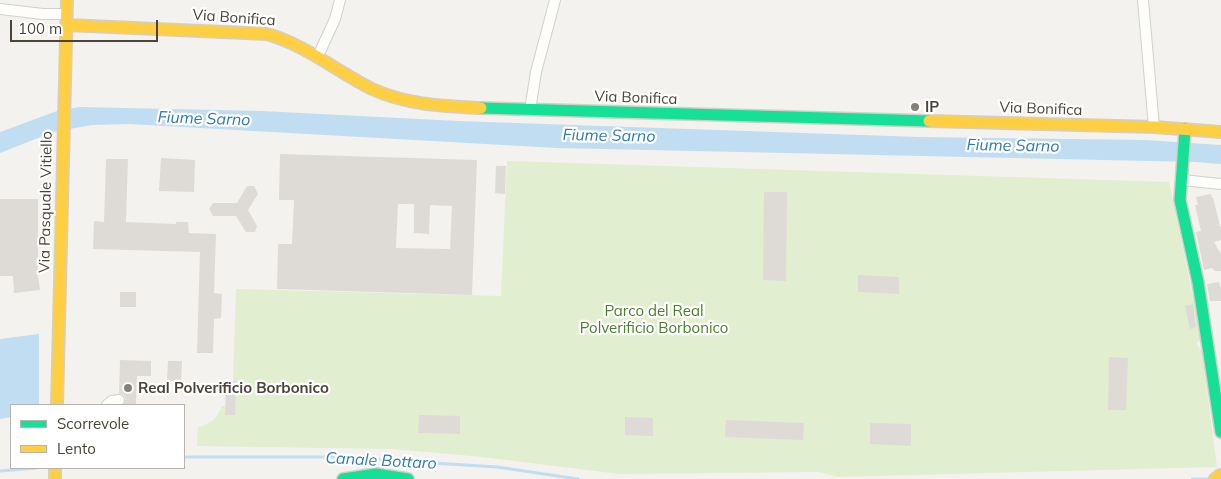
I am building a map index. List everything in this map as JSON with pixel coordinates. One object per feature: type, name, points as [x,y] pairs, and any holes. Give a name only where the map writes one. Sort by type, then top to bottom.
[{"type":"main road","name":"Via Pasquale Vitiello","points":[[57,404],[67,0]]},
{"type":"main road","name":"Via Bonifica","points":[[67,20],[267,34],[281,37],[300,45],[365,85],[398,99],[435,106],[1154,127],[1184,133],[1221,132]]},
{"type":"main road","points":[[1184,133],[1180,200],[1198,282],[1221,432]]},
{"type":"main road","points":[[343,479],[359,475],[376,474],[408,479]]},
{"type":"main road","points":[[1216,479],[1221,475]]},
{"type":"main road","points":[[1220,479],[1221,475]]},
{"type":"street","points":[[318,56],[336,19],[340,0]]},
{"type":"street","points":[[530,110],[536,72],[555,0]]},
{"type":"street","points":[[1143,0],[1154,127]]},
{"type":"street","points":[[0,9],[44,14],[67,20]]},
{"type":"street","points":[[1182,176],[1221,184]]},
{"type":"street","points":[[108,404],[112,401],[119,400]]},
{"type":"green space","name":"Parco del Real Polverificio Borbonico","points":[[507,161],[1169,182],[1199,326],[1201,340],[1196,343],[1202,352],[1217,467],[837,477],[819,472],[619,474],[482,457],[393,449],[197,446],[198,427],[213,420],[222,406],[225,406],[225,415],[235,415],[236,381],[233,380],[236,289],[501,296]]},
{"type":"water","name":"Fiume Sarno","points":[[80,107],[262,111],[458,121],[919,137],[1145,140],[1221,145],[1221,164],[557,148],[129,124],[92,125],[53,132],[0,153],[0,132],[57,111]]},
{"type":"water","points":[[39,334],[39,404],[10,404],[10,417],[0,419],[0,339]]},
{"type":"building","points":[[280,154],[477,160],[472,295],[277,289],[278,244],[292,244],[294,200],[279,200]],"holes":[[[398,204],[414,204],[414,233],[429,234],[430,205],[452,206],[450,249],[396,248]]]},
{"type":"building","points":[[161,158],[195,160],[194,192],[159,191]]},
{"type":"building","points":[[106,159],[128,159],[126,222],[176,224],[176,222],[188,222],[189,233],[216,234],[214,293],[222,294],[221,318],[214,319],[213,353],[197,353],[200,252],[93,249],[94,221],[104,222]]},
{"type":"building","points":[[496,166],[506,166],[505,194],[495,193]]},
{"type":"building","points":[[247,186],[254,186],[258,194],[248,210],[257,226],[255,232],[246,232],[236,216],[213,216],[209,209],[213,203],[237,203]]},
{"type":"building","points":[[764,192],[787,192],[786,281],[763,280]]},
{"type":"building","points":[[1211,194],[1221,226],[1221,240],[1214,242],[1221,254],[1221,271],[1215,271],[1212,268],[1204,270],[1196,232],[1201,231],[1195,205],[1198,205],[1196,197]]},
{"type":"building","points":[[0,199],[38,199],[38,276],[40,290],[14,293],[13,276],[0,276]]},
{"type":"building","points":[[858,275],[899,277],[899,294],[858,292]]},
{"type":"building","points":[[1219,282],[1221,301],[1210,301],[1207,284]]},
{"type":"building","points":[[120,292],[136,292],[136,307],[120,307]]},
{"type":"building","points":[[1193,304],[1196,327],[1190,329],[1185,306]]},
{"type":"building","points":[[1109,357],[1128,358],[1126,410],[1108,410]]},
{"type":"building","name":"Real Polverificio Borbonico","points":[[120,360],[151,361],[151,376],[137,376],[136,404],[124,404],[126,399],[124,395],[119,393]]},
{"type":"building","points":[[168,361],[182,361],[181,381],[167,381]]},
{"type":"building","points":[[226,380],[236,381],[235,415],[225,415]]},
{"type":"building","points":[[419,415],[460,416],[460,434],[418,433]]},
{"type":"building","points":[[625,417],[653,418],[653,436],[625,435]]},
{"type":"building","points":[[726,420],[804,423],[803,440],[725,437]]},
{"type":"building","points":[[870,423],[911,424],[911,446],[870,444]]},
{"type":"waterway","name":"Canale Bottaro","points":[[185,457],[334,457],[497,467],[578,479]]},
{"type":"waterway","name":"Canale Bottaro","points":[[0,471],[25,469]]},
{"type":"waterway","name":"Canale Bottaro","points":[[1192,479],[1207,479]]},
{"type":"traffic: fast","points":[[481,108],[929,121]]},
{"type":"traffic: fast","points":[[1185,129],[1180,200],[1198,282],[1221,432]]},
{"type":"traffic: fast","points":[[343,479],[376,474],[408,479]]},
{"type":"traffic: slow","points":[[57,404],[67,0]]},
{"type":"traffic: slow","points":[[67,25],[267,34],[295,45],[359,82],[385,94],[425,104],[481,108]]},
{"type":"traffic: slow","points":[[929,121],[1154,127],[1221,132]]},
{"type":"traffic: slow","points":[[55,469],[55,479]]},
{"type":"traffic: slow","points":[[1215,479],[1220,475]]},
{"type":"place","name":"IP","points":[[915,107]]},
{"type":"place","name":"Real Polverificio Borbonico","points":[[128,388]]}]
